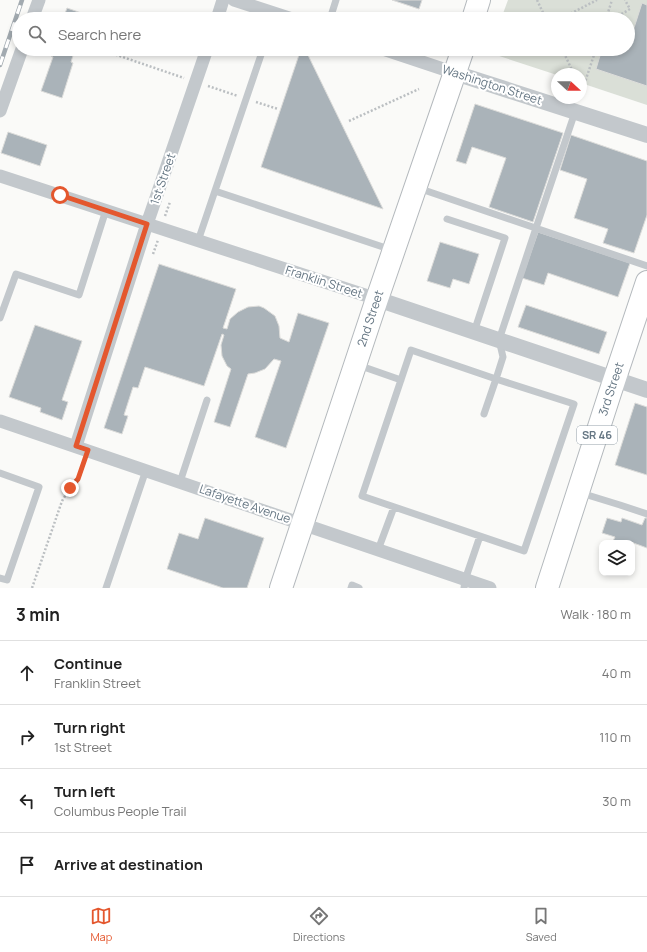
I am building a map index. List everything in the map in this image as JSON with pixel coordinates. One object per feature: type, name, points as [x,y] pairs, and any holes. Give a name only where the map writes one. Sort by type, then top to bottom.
[{"type":"highway","points":[[475,12],[479,0]]},
{"type":"highway","name":"2nd Street","points":[[281,588],[377,299],[461,56]]},
{"type":"highway","name":"3rd Street","points":[[547,588],[647,282]]},
{"type":"street","points":[[34,12],[38,0]]},
{"type":"street","points":[[219,12],[223,0]]},
{"type":"street","points":[[234,0],[264,12]]},
{"type":"street","points":[[0,111],[20,56]]},
{"type":"street","name":"1st Street","points":[[82,448],[147,224],[205,56]]},
{"type":"street","name":"Washington Street","points":[[404,56],[647,135]]},
{"type":"street","name":"Franklin Street","points":[[0,176],[377,299],[647,390]]},
{"type":"street","name":"Lafayette Avenue","points":[[0,421],[378,550],[465,584],[490,588]]},
{"type":"lane","points":[[332,12],[336,0]]},
{"type":"lane","points":[[198,240],[261,56]]},
{"type":"lane","points":[[484,414],[503,357],[499,340],[575,112]]},
{"type":"lane","points":[[416,187],[647,266]]},
{"type":"lane","points":[[215,191],[394,251]]},
{"type":"lane","points":[[0,318],[16,274],[79,295],[106,210]]},
{"type":"lane","points":[[447,219],[505,238],[474,332]]},
{"type":"lane","points":[[411,350],[496,379],[574,404],[524,551],[362,496],[411,350]]},
{"type":"lane","points":[[356,364],[401,380]]},
{"type":"lane","points":[[180,482],[207,400]]},
{"type":"lane","points":[[106,588],[146,470]]},
{"type":"lane","points":[[0,473],[39,487],[7,580],[0,578]]},
{"type":"lane","points":[[578,492],[647,514]]},
{"type":"lane","points":[[378,550],[394,507]]},
{"type":"lane","points":[[465,584],[480,536]]},
{"type":"lane","points":[[351,588],[352,586],[359,588]]},
{"type":"path","points":[[537,0],[543,12]]},
{"type":"path","points":[[574,12],[598,0]]},
{"type":"path","points":[[608,12],[612,0]]},
{"type":"path","points":[[625,0],[630,9],[625,12]]},
{"type":"path","points":[[565,56],[571,68]]},
{"type":"path","points":[[587,76],[594,56]]},
{"type":"path","points":[[206,93],[209,86]]},
{"type":"path","points":[[348,121],[419,89]]},
{"type":"path","points":[[152,257],[172,196]]},
{"type":"path","points":[[32,588],[62,501],[78,479],[82,448]]},
{"type":"shaded area","points":[[508,0],[647,0],[647,105],[587,85],[587,68],[551,68],[551,73],[499,56],[635,56],[635,12],[504,12]]},
{"type":"building","points":[[392,0],[422,0],[419,9]]},
{"type":"building","points":[[642,3],[647,5],[647,86],[596,69],[600,56],[635,56],[635,25]]},
{"type":"building","points":[[67,8],[78,12],[66,12]]},
{"type":"building","points":[[51,56],[73,56],[71,62],[73,63],[62,98],[41,91],[53,57]]},
{"type":"building","points":[[299,56],[308,56],[383,209],[261,167]]},
{"type":"building","points":[[475,104],[563,133],[533,222],[489,207],[506,158],[472,147],[466,164],[456,161]]},
{"type":"building","points":[[8,132],[47,145],[40,166],[1,153]]},
{"type":"building","points":[[571,135],[647,161],[647,215],[634,253],[603,243],[608,229],[574,218],[587,179],[560,170]]},
{"type":"building","points":[[538,232],[630,263],[618,297],[548,273],[544,285],[522,278]]},
{"type":"building","points":[[440,242],[479,254],[469,284],[453,279],[450,288],[427,281]]},
{"type":"building","points":[[159,264],[236,289],[223,328],[227,329],[230,319],[238,312],[248,307],[259,306],[275,316],[279,326],[280,338],[289,342],[298,313],[329,323],[286,448],[255,437],[281,361],[274,359],[265,369],[248,374],[230,427],[214,422],[231,369],[227,366],[222,356],[221,345],[224,335],[222,334],[204,386],[145,367],[138,388],[133,387],[124,415],[128,416],[122,434],[104,428]]},
{"type":"building","points":[[526,305],[607,332],[599,354],[518,327]]},
{"type":"building","points":[[35,325],[82,341],[62,400],[68,402],[62,420],[40,412],[41,408],[9,397]]},
{"type":"building","points":[[635,403],[647,407],[647,475],[615,465]]},
{"type":"building","points":[[205,518],[264,538],[247,588],[223,588],[167,569],[179,533],[198,539]]},
{"type":"building","points":[[607,518],[621,522],[622,518],[642,525],[645,518],[647,518],[647,548],[635,544],[635,540],[614,540],[615,537],[602,533]]},
{"type":"railway","points":[[18,12],[22,0]]},
{"type":"railway","points":[[0,65],[12,30]]},
{"type":"route","points":[[60,195],[147,224],[76,446],[88,450],[78,479],[70,488]]}]
